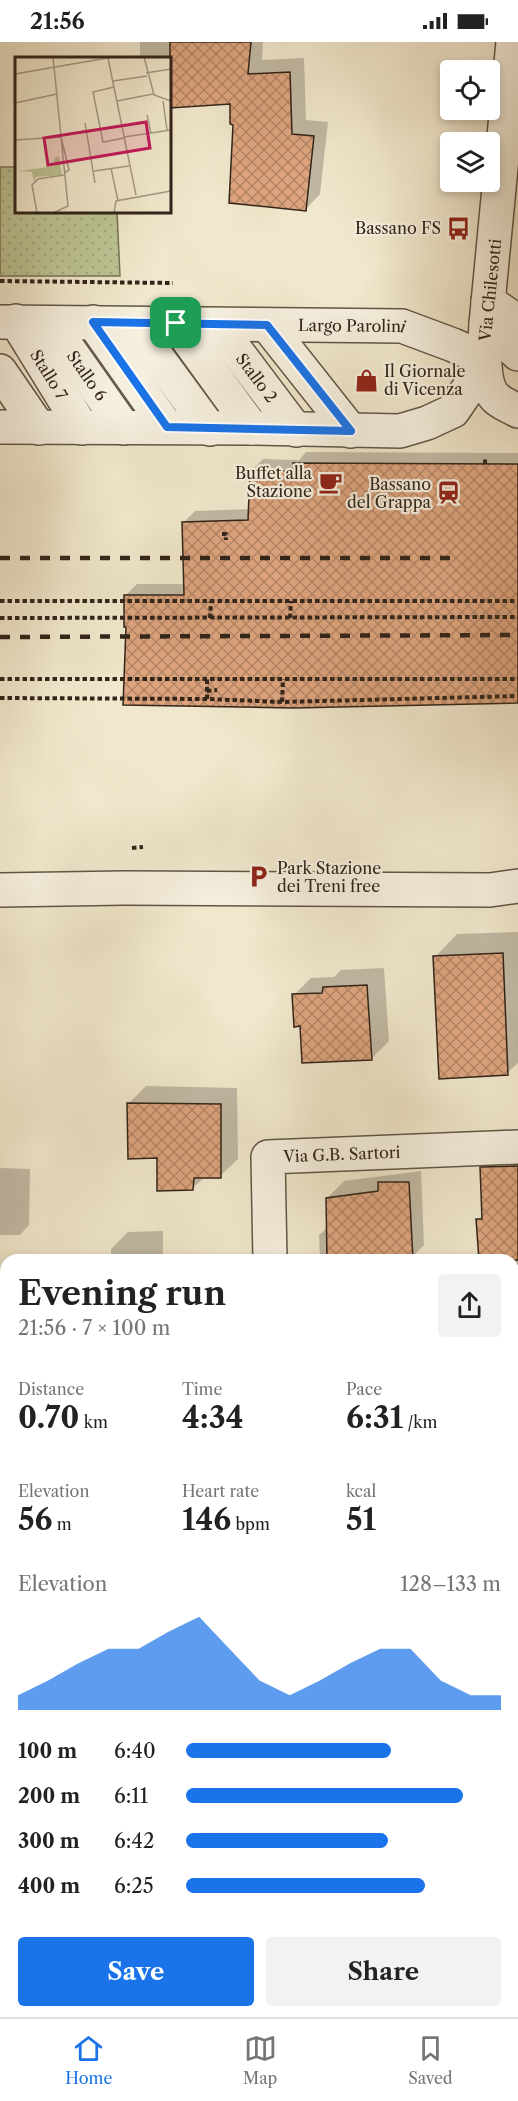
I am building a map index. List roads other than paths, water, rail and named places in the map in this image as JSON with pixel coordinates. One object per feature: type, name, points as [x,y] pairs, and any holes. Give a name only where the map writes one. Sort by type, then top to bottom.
[{"type":"street","name":"Via Chilesotti","points":[[484,359],[513,42]]},
{"type":"street","points":[[487,313],[518,322]]},
{"type":"street","points":[[487,313],[518,354]]},
{"type":"street","name":"Largo Parolini","points":[[8,321],[51,324],[93,322],[402,326],[484,359]]},
{"type":"street","name":"Stallo 7","points":[[8,321],[82,428]]},
{"type":"street","points":[[93,322],[167,427]]},
{"type":"street","points":[[176,323],[252,428]]},
{"type":"street","name":"Stallo 6","points":[[51,324],[124,428]]},
{"type":"street","points":[[133,324],[210,429]]},
{"type":"street","name":"Stallo 2","points":[[217,325],[296,430]]},
{"type":"street","points":[[267,325],[351,431]]},
{"type":"street","points":[[484,359],[488,387],[495,398],[518,411]]},
{"type":"street","points":[[0,427],[400,431],[427,423],[453,411],[484,359]]},
{"type":"street","points":[[0,371],[39,428]]},
{"type":"street","points":[[0,890],[125,888],[490,890],[518,886]]},
{"type":"street","name":"Via G.B. Sartori","points":[[270,1254],[268,1156],[518,1147]]},
{"type":"railway","points":[[0,558],[452,558]]},
{"type":"railway","points":[[0,637],[518,635]]},
{"type":"place","name":"Bassano FS","points":[[459,228]]},
{"type":"place","name":"Il Giornale di Vicenza","points":[[366,380]]},
{"type":"place","name":"Buffet alla Stazione","points":[[330,482]]},
{"type":"place","name":"Bassano del Grappa","points":[[449,493]]},
{"type":"place","name":"Park Stazione dei Treni free","points":[[259,877]]}]
